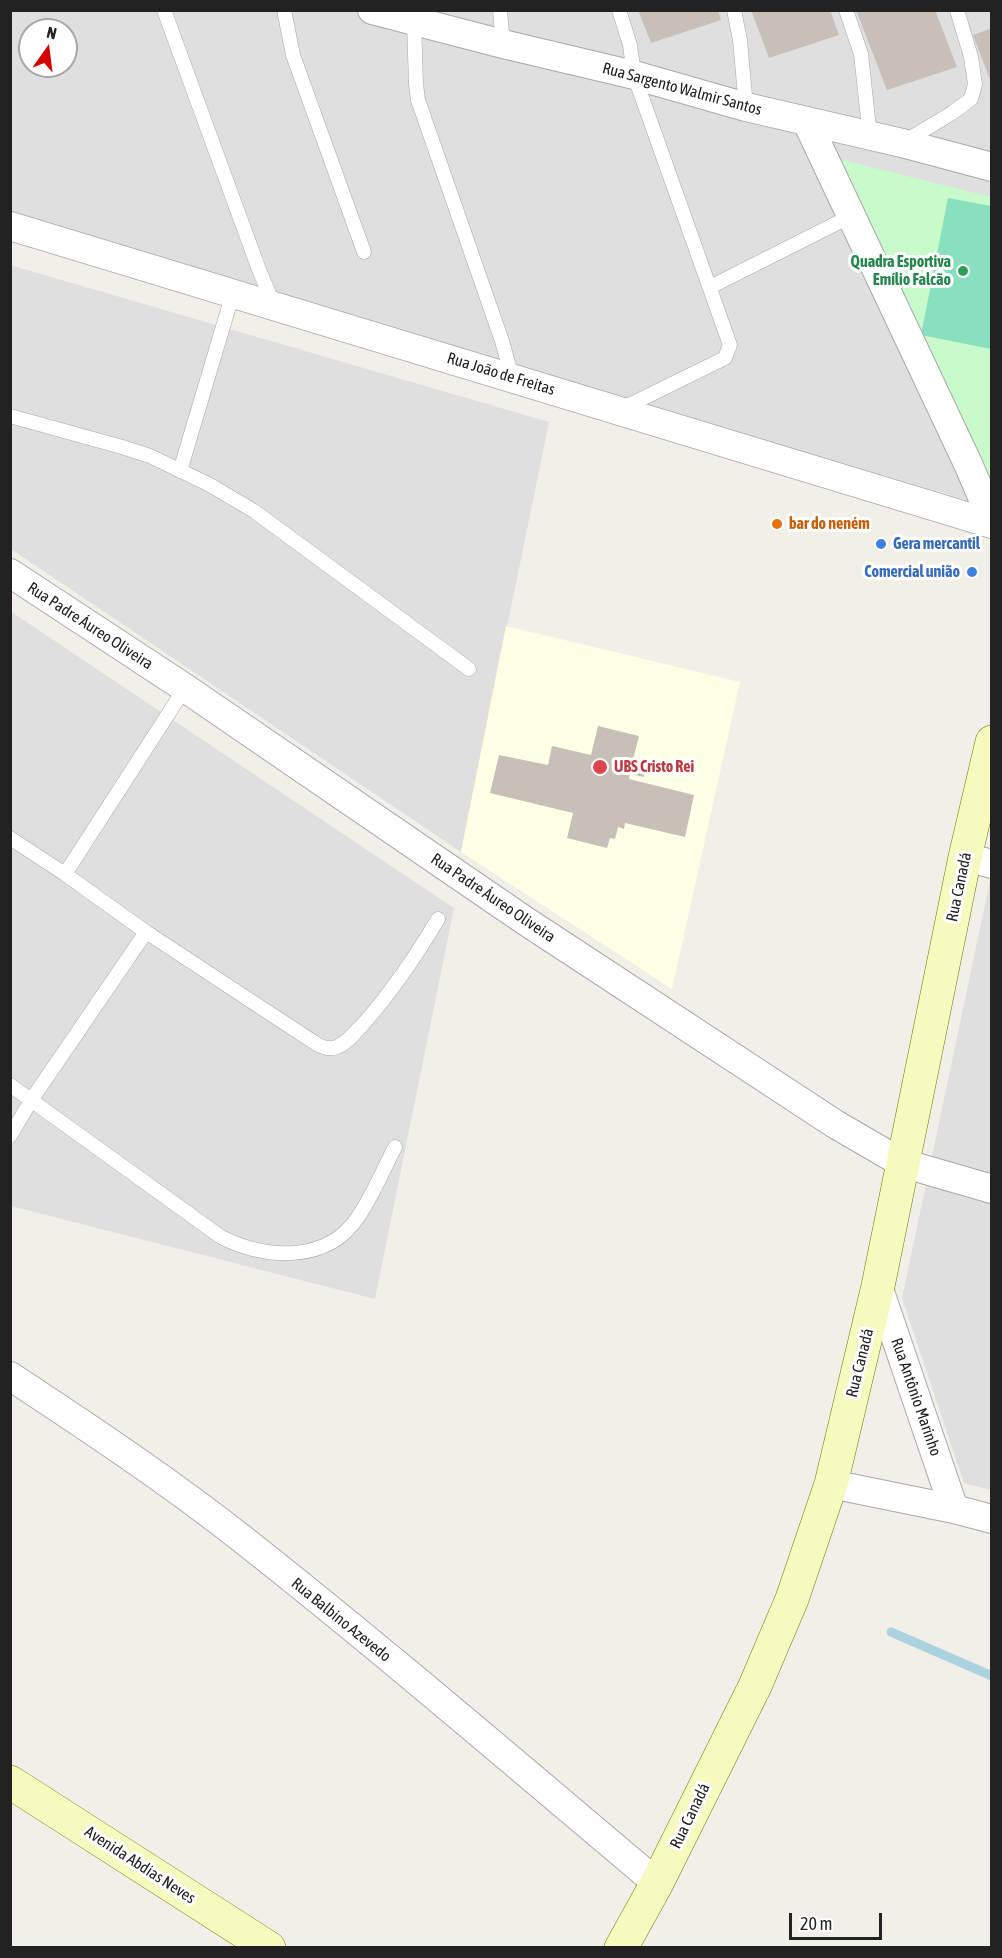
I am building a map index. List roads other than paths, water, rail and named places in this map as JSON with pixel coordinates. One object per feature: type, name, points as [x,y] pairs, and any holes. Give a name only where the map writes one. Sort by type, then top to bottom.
[{"type":"street","name":"Rua Sargento Walmir Santos","points":[[372,10],[634,75],[746,107],[902,143],[992,167]]},
{"type":"street","points":[[807,122],[964,456],[992,522]]},
{"type":"street","name":"Rua João de Freitas","points":[[10,226],[992,522]]},
{"type":"street","name":"Rua Padre Áureo Oliveira","points":[[10,573],[185,688],[653,1005],[836,1124],[902,1163],[992,1189]]},
{"type":"street","name":"Rua Canadá","points":[[621,1947],[657,1883],[764,1664],[792,1599],[831,1484],[878,1286],[902,1163],[978,861],[992,742]]},
{"type":"street","name":"Rua Antônio Marinho","points":[[878,1286],[954,1509]]},
{"type":"street","name":"Rua Balbino Azevedo","points":[[10,1376],[105,1438],[239,1537],[369,1642],[657,1883]]},
{"type":"street","points":[[831,1484],[992,1519]]},
{"type":"street","name":"Avenida Abdias Neves","points":[[10,1782],[269,1947]]},
{"type":"lane","points":[[164,10],[274,306]]},
{"type":"lane","points":[[284,10],[293,55],[364,252]]},
{"type":"lane","points":[[500,10],[503,44]]},
{"type":"lane","points":[[619,10],[630,45],[634,75],[730,345],[725,358],[619,410]]},
{"type":"lane","points":[[734,10],[740,40],[746,107]]},
{"type":"lane","points":[[846,10],[861,54],[870,137]]},
{"type":"lane","points":[[902,143],[971,99],[975,84],[971,57],[957,10]]},
{"type":"lane","points":[[414,22],[418,99],[502,341],[512,377]]},
{"type":"lane","points":[[710,288],[851,216]]},
{"type":"lane","points":[[180,471],[233,293]]},
{"type":"lane","points":[[10,416],[150,456],[210,485],[254,511],[469,669]]},
{"type":"lane","points":[[65,874],[185,688]]},
{"type":"lane","points":[[10,838],[146,932],[315,1043],[328,1048],[338,1046],[349,1039],[385,999],[412,962],[438,919]]},
{"type":"lane","points":[[10,1136],[32,1099],[146,932]]},
{"type":"lane","points":[[10,1085],[221,1237],[259,1252],[290,1254],[308,1251],[324,1247],[345,1233],[358,1217],[395,1147]]},
{"type":"waterway","points":[[891,1632],[992,1676]]},
{"type":"place","name":"Quadra Esportiva Emílio Falcão","points":[[963,271]]},
{"type":"place","name":"bar do neném","points":[[777,524]]},
{"type":"place","name":"Gera mercantil","points":[[881,544]]},
{"type":"place","name":"Comercial união","points":[[972,572]]},
{"type":"place","name":"UBS Cristo Rei","points":[[600,767]]}]
